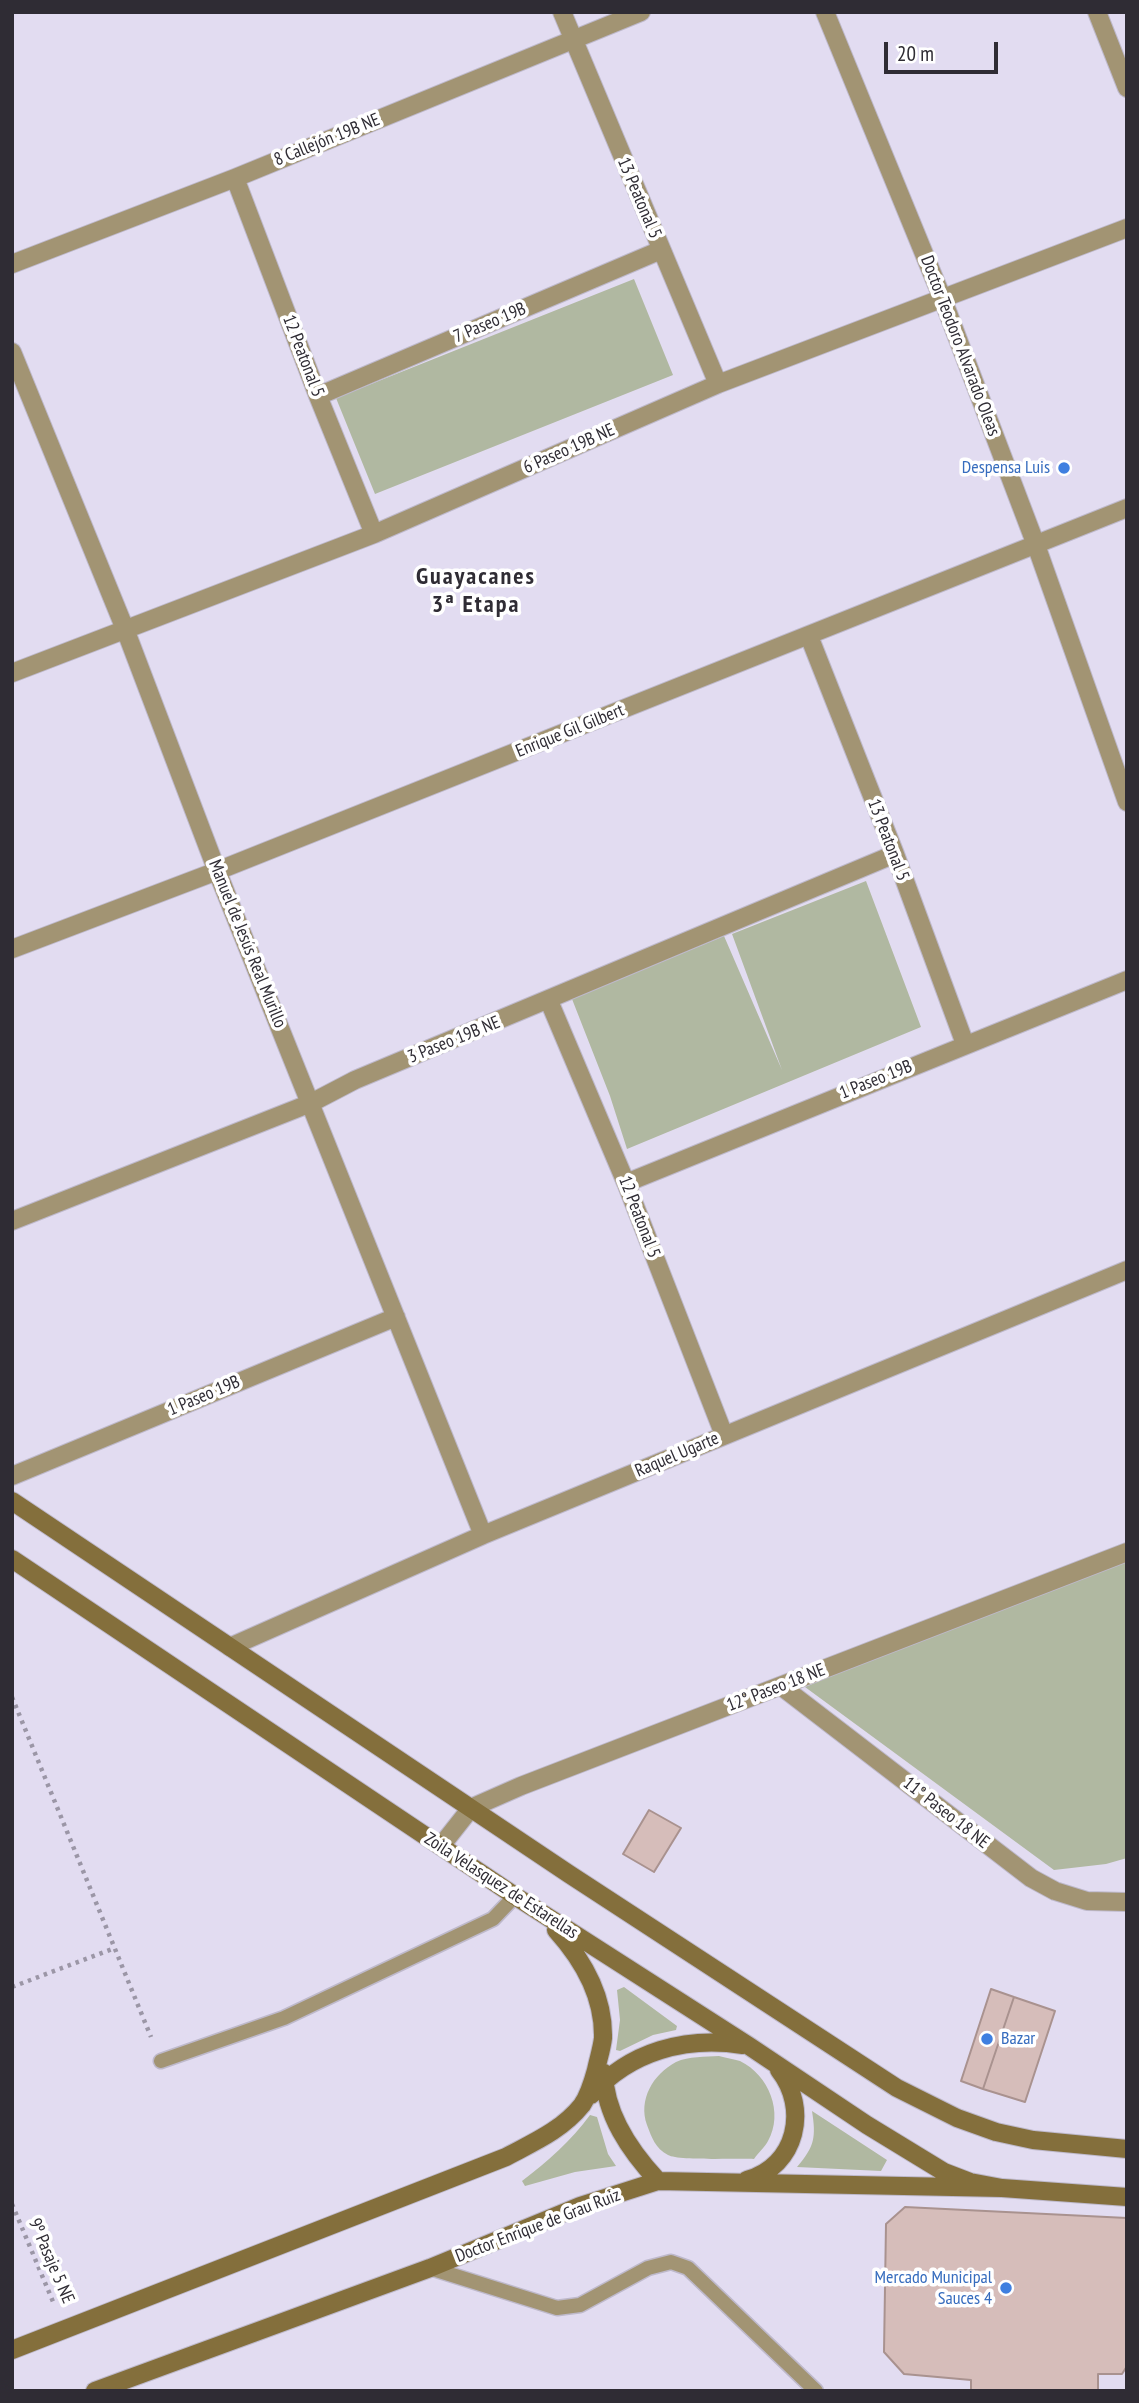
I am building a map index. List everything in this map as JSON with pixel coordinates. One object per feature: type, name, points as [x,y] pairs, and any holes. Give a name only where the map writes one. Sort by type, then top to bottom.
[{"type":"street","name":"13 Peatonal 5","points":[[562,12],[718,384]]},
{"type":"street","name":"8 Callejón 19B NE","points":[[12,264],[235,178],[641,12]]},
{"type":"street","name":"Doctor Teodoro Alvarado Oleas","points":[[825,12],[943,300],[1122,776],[1127,802]]},
{"type":"street","points":[[1097,12],[1125,78]]},
{"type":"street","name":"12 Peatonal 5","points":[[235,178],[374,534]]},
{"type":"street","name":"6 Paseo 19B NE","points":[[12,673],[374,534],[718,384],[1127,228]]},
{"type":"street","name":"7 Paseo 19B","points":[[318,396],[661,250]]},
{"type":"street","name":"Manuel de Jesús Real Murillo","points":[[12,352],[125,629],[217,871],[483,1535]]},
{"type":"street","name":"Enrique Gil Gilbert","points":[[12,949],[217,871],[1127,508]]},
{"type":"street","name":"13 Peatonal 5","points":[[809,636],[895,854],[965,1044]]},
{"type":"street","name":"3 Paseo 19B NE","points":[[12,1221],[311,1103],[355,1080],[895,854]]},
{"type":"street","name":"1 Paseo 19B","points":[[626,1183],[1127,980]]},
{"type":"street","name":"12 Peatonal 5","points":[[549,1001],[626,1183],[724,1435]]},
{"type":"street","name":"Raquel Ugarte","points":[[230,1647],[483,1535],[1127,1270]]},
{"type":"street","name":"1 Paseo 19B","points":[[12,1476],[396,1317]]},
{"type":"street","points":[[12,1501],[471,1808],[897,2088],[957,2118],[996,2132],[1033,2140],[1127,2149]]},
{"type":"street","name":"12° Paseo 18 NE","points":[[441,1846],[471,1808],[521,1786],[1127,1552]]},
{"type":"street","name":"Zoila Velasquez de Estarellas","points":[[12,1559],[515,1896],[750,2046],[867,2125],[944,2172],[970,2182],[1002,2188]]},
{"type":"street","name":"11° Paseo 18 NE","points":[[781,1686],[1031,1878],[1055,1891],[1087,1901],[1127,1902]]},
{"type":"street","points":[[540,1912],[573,1948],[592,1984],[603,2038],[604,2080],[617,2124],[635,2154],[659,2181]]},
{"type":"street","points":[[583,2103],[593,2082],[603,2038]]},
{"type":"street","points":[[12,2350],[506,2157],[563,2124],[604,2080],[631,2061],[659,2049],[689,2042],[719,2041],[750,2046],[776,2066],[792,2091],[797,2121],[787,2150],[766,2172],[737,2182]]},
{"type":"street","name":"Doctor Enrique de Grau Ruiz","points":[[94,2391],[430,2268],[580,2206],[659,2181],[1002,2188]]},
{"type":"street","points":[[1002,2188],[1127,2197]]},
{"type":"lane","points":[[161,2061],[284,2018],[493,1919],[515,1896]]},
{"type":"lane","points":[[430,2268],[557,2308],[580,2305],[648,2268],[671,2262],[688,2268],[816,2391]]},
{"type":"path","points":[[12,1697],[161,2061]]},
{"type":"path","points":[[12,1987],[115,1948]]},
{"type":"path","name":"9º Pasaje 5 NE","points":[[12,2204],[64,2329]]},
{"type":"green space","points":[[634,279],[673,375],[375,494],[336,398]]},
{"type":"green space","points":[[866,881],[921,1027],[627,1149],[610,1096],[572,999],[724,936],[782,1070],[732,934]]},
{"type":"green space","points":[[1125,1554],[1127,1858],[1106,1864],[1054,1870],[805,1687]]},
{"type":"green space","points":[[624,1987],[677,2026],[676,2030],[653,2035],[620,2051],[616,2050],[620,2020],[617,1990]]},
{"type":"green space","points":[[719,2056],[740,2061],[750,2067],[766,2085],[774,2107],[773,2130],[768,2141],[754,2159],[696,2159],[668,2155],[652,2138],[645,2116],[646,2097],[654,2081],[660,2073],[681,2060]]},
{"type":"green space","points":[[812,2111],[887,2160],[881,2171],[797,2167],[813,2141]]},
{"type":"green space","points":[[590,2115],[597,2117],[608,2154],[616,2166],[575,2172],[525,2186],[522,2181],[559,2150]]},
{"type":"building","points":[[649,1810],[681,1828],[654,1872],[623,1854]]},
{"type":"building","name":"Bazar","points":[[991,1989],[1014,1997],[983,2089],[961,2081]]},
{"type":"building","points":[[1014,1997],[1055,2011],[1025,2102],[983,2089]]},
{"type":"building","name":"Mercado Municipal Sauces 4","points":[[905,2207],[1127,2218],[1127,2366],[1122,2374],[1098,2374],[1098,2391],[971,2391],[971,2380],[904,2374],[884,2352],[886,2224]]},
{"type":"place","name":"Despensa Luis","points":[[1064,468]]},
{"type":"place","name":"Bazar","points":[[987,2039]]},
{"type":"place","name":"Mercado Municipal Sauces 4","points":[[1006,2288]]},
{"type":"district","name":"Guayacanes 3ª Etapa","points":[[476,591]]}]
